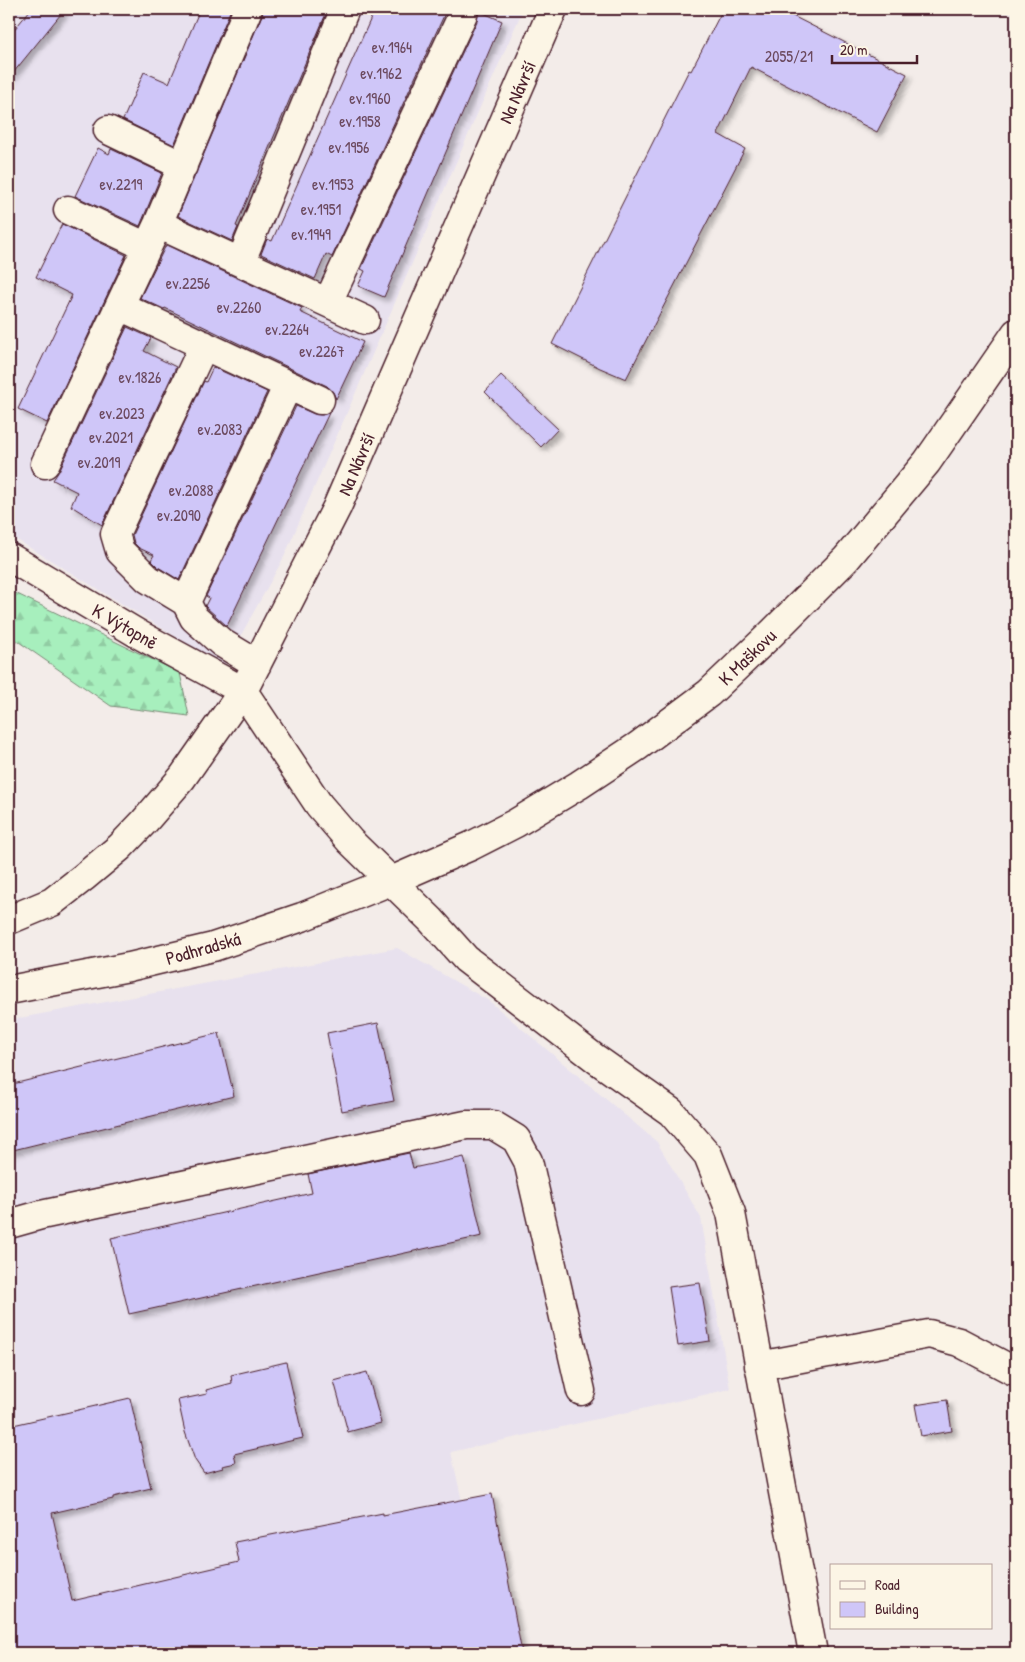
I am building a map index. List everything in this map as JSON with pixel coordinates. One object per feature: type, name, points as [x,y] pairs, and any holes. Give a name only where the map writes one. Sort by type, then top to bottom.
[{"type":"street","points":[[45,464],[152,236],[248,9]]},
{"type":"street","points":[[241,261],[345,9]]},
{"type":"street","points":[[328,302],[463,14],[463,9]]},
{"type":"street","name":"Na Návrší","points":[[9,920],[52,902],[120,847],[182,778],[243,691],[338,507],[553,9]]},
{"type":"street","points":[[108,130],[182,166]]},
{"type":"street","points":[[68,210],[241,261],[365,320]]},
{"type":"street","points":[[120,306],[320,400]]},
{"type":"street","name":"K Maškovu","points":[[391,881],[471,846],[563,795],[638,746],[709,693],[846,559],[927,462],[1016,333]]},
{"type":"street","points":[[204,345],[115,534],[120,551],[148,580],[186,602],[194,618],[222,643],[257,664]]},
{"type":"street","points":[[186,602],[288,385]]},
{"type":"street","name":"K Výtopně","points":[[9,557],[140,635],[243,691]]},
{"type":"street","points":[[243,691],[319,805],[350,841],[432,920],[466,960],[596,1059],[671,1112],[708,1156],[730,1213],[813,1653]]},
{"type":"street","name":"Podhradská","points":[[9,990],[129,968],[213,947],[302,917],[391,881]]},
{"type":"street","points":[[9,1224],[51,1213],[466,1124],[493,1125],[516,1139],[528,1161],[581,1391]]},
{"type":"street","points":[[759,1366],[928,1334],[959,1342],[1012,1370]]},
{"type":"shaded area","points":[[9,9],[523,9],[284,557],[224,666],[9,535]]},
{"type":"shaded area","points":[[397,948],[489,1001],[657,1142],[701,1218],[730,1389],[451,1452],[496,1653],[9,1653],[9,1020]]},
{"type":"green space","points":[[9,590],[180,673],[189,716],[111,706],[9,635]]},
{"type":"building","points":[[31,9],[65,9],[9,78],[9,36]]},
{"type":"building","points":[[200,9],[231,9],[174,145],[123,120],[144,72],[169,83]]},
{"type":"building","points":[[263,9],[328,9],[236,226],[238,227],[232,241],[178,216]]},
{"type":"building","points":[[375,9],[447,9],[332,257],[326,254],[315,279],[261,254],[267,239],[272,241]]},
{"type":"building","points":[[723,9],[779,9],[907,74],[877,132],[751,67],[718,134],[745,149],[626,379],[552,344],[689,70],[691,71]]},
{"type":"building","points":[[479,11],[502,21],[384,297],[358,286],[365,271],[361,269],[477,21]]},
{"type":"building","points":[[98,148],[109,154],[111,149],[162,173],[140,226],[75,196]]},
{"type":"building","points":[[62,224],[126,255],[47,423],[18,409],[72,295],[36,277]]},
{"type":"building","points":[[166,245],[302,308],[300,312],[363,342],[336,399],[333,392],[327,386],[165,308],[140,298]]},
{"type":"building","points":[[127,327],[151,338],[144,351],[176,367],[102,525],[71,506],[77,492],[53,480]]},
{"type":"building","points":[[213,367],[267,392],[179,580],[158,567],[151,560],[154,555],[139,548],[134,543],[132,535],[204,381],[206,382]]},
{"type":"building","points":[[501,375],[558,429],[541,447],[485,392]]},
{"type":"building","points":[[296,406],[314,414],[322,415],[329,413],[227,626],[205,606],[209,598],[206,596]]},
{"type":"building","points":[[378,1023],[394,1101],[342,1111],[327,1033]]},
{"type":"building","points":[[219,1033],[234,1096],[9,1151],[9,1085]]},
{"type":"building","points":[[409,1153],[413,1168],[464,1157],[482,1236],[129,1314],[111,1238],[312,1193],[308,1174]]},
{"type":"building","points":[[700,1283],[710,1341],[678,1346],[669,1287]]},
{"type":"building","points":[[286,1362],[303,1438],[234,1454],[236,1463],[204,1473],[195,1460],[185,1432],[178,1400],[207,1394],[206,1390],[232,1383],[231,1375]]},
{"type":"building","points":[[367,1372],[381,1423],[348,1432],[334,1381]]},
{"type":"building","points":[[130,1398],[151,1488],[52,1513],[72,1601],[239,1562],[235,1542],[492,1494],[522,1653],[9,1653],[9,1426]]},
{"type":"building","points":[[947,1400],[952,1431],[921,1436],[915,1405]]}]
